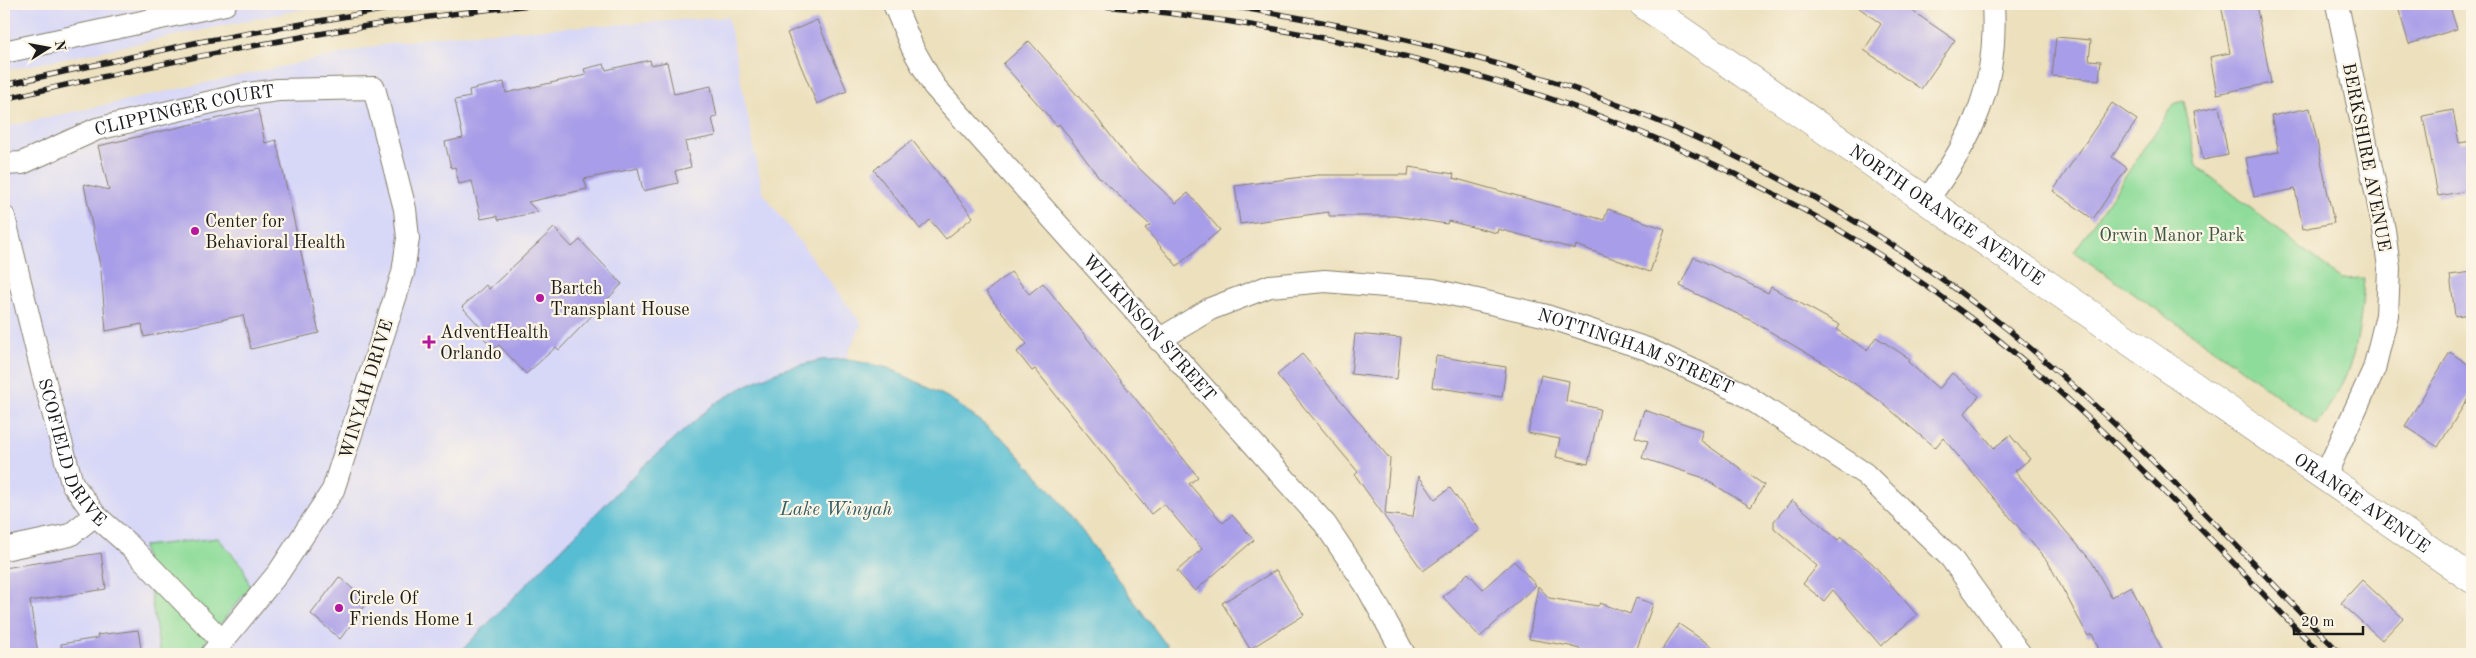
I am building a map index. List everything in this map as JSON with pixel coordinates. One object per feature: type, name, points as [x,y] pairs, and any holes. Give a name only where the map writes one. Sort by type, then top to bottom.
[{"type":"main road","name":"NORTH ORANGE AVENUE","points":[[1643,4],[1927,200],[2250,427]]},
{"type":"main road","name":"ORANGE AVENUE","points":[[2250,427],[2472,579]]},
{"type":"street","points":[[4,52],[225,4]]},
{"type":"street","name":"WILKINSON STREET","points":[[894,4],[913,49],[934,86],[1324,524],[1366,585],[1404,654]]},
{"type":"street","points":[[1927,200],[1950,168],[1969,136],[1986,92],[1995,37],[1993,4]]},
{"type":"street","name":"BERKSHIRE AVENUE","points":[[2324,478],[2374,369],[2387,315],[2389,268],[2384,230],[2337,4]]},
{"type":"street","name":"CLIPPINGER COURT","points":[[4,164],[29,160],[97,128],[241,95],[278,90],[374,88]]},
{"type":"street","name":"WINYAH DRIVE","points":[[217,648],[279,572],[333,490],[403,273],[408,238],[405,209],[374,88]]},
{"type":"street","name":"SCOFIELD DRIVE","points":[[4,217],[72,483],[94,514],[129,545],[217,648]]},
{"type":"street","name":"NOTTINGHAM STREET","points":[[1159,340],[1210,309],[1270,286],[1325,281],[1432,290],[1543,316],[1647,349],[1740,392],[1865,474],[1951,558],[2020,654]]},
{"type":"street","points":[[4,548],[70,535],[94,514]]},
{"type":"shaded area","points":[[4,4],[328,4],[4,71]]},
{"type":"shaded area","name":"AdventHealth Orlando","points":[[728,17],[763,193],[862,324],[845,359],[821,360],[747,385],[714,404],[639,470],[458,654],[4,654],[4,127],[371,47],[438,36]]},
{"type":"green space","name":"Orwin Manor Park","points":[[2184,101],[2197,166],[2341,279],[2364,278],[2360,321],[2353,356],[2339,388],[2317,425],[2238,366],[2074,252],[2175,103]]},
{"type":"green space","points":[[218,538],[243,567],[250,587],[196,654],[160,654],[143,546]]},
{"type":"water","name":"Lake Winyah","points":[[845,359],[889,368],[951,399],[1007,442],[1056,496],[1173,654],[458,654],[639,470],[714,404],[747,385],[784,369],[821,360]]},
{"type":"building","points":[[1854,4],[1902,4],[1955,40],[1921,89],[1864,50],[1881,24]]},
{"type":"building","points":[[2221,4],[2256,4],[2271,83],[2217,94],[2210,57],[2230,53]]},
{"type":"building","points":[[2409,4],[2449,4],[2457,29],[2409,44],[2398,7]]},
{"type":"building","points":[[817,20],[847,91],[817,104],[787,33]]},
{"type":"building","points":[[2056,37],[2091,40],[2089,60],[2101,61],[2099,80],[2052,76]]},
{"type":"building","points":[[1029,41],[1093,113],[1129,159],[1176,203],[1188,193],[1220,230],[1177,266],[1145,228],[1150,225],[1098,176],[1059,124],[1057,126],[1003,64]]},
{"type":"building","points":[[650,60],[651,65],[667,62],[674,94],[711,86],[717,117],[712,118],[716,136],[685,142],[691,167],[675,171],[678,183],[643,191],[638,168],[584,179],[587,189],[528,202],[538,212],[499,220],[497,216],[481,219],[472,181],[459,184],[455,167],[451,168],[445,142],[463,138],[455,100],[470,97],[469,90],[504,82],[506,93],[586,75],[584,69],[604,64],[606,70]]},
{"type":"building","points":[[2112,103],[2137,120],[2112,157],[2127,168],[2093,219],[2053,191]]},
{"type":"building","points":[[2219,106],[2228,155],[2203,160],[2194,111]]},
{"type":"building","points":[[2310,108],[2334,223],[2303,229],[2295,189],[2254,197],[2246,158],[2279,152],[2271,116]]},
{"type":"building","name":"Center for Behavioral Health","points":[[258,109],[265,143],[276,140],[319,333],[251,349],[243,315],[144,337],[142,324],[106,331],[101,271],[84,184],[109,190],[98,146]]},
{"type":"building","points":[[2453,110],[2459,143],[2472,141],[2472,190],[2438,196],[2423,116]]},
{"type":"building","points":[[912,140],[973,217],[946,239],[930,220],[920,229],[874,170]]},
{"type":"building","points":[[1409,167],[1454,174],[1453,178],[1604,220],[1608,209],[1665,229],[1650,272],[1576,245],[1575,249],[1498,229],[1497,233],[1448,221],[1447,224],[1395,216],[1329,216],[1329,212],[1240,224],[1235,186],[1317,175],[1408,175]]},
{"type":"building","name":"Bartch Transplant House","points":[[554,228],[572,247],[580,240],[622,284],[559,350],[556,347],[526,374],[499,345],[494,349],[482,336],[486,333],[462,307],[486,285],[489,289]]},
{"type":"building","points":[[1694,257],[1768,293],[1771,287],[1840,325],[1837,330],[1867,350],[1876,337],[1910,359],[1908,362],[1939,389],[1952,373],[1979,396],[1965,413],[1994,448],[2010,435],[2030,459],[2015,471],[2092,562],[2111,597],[2131,586],[2164,654],[2101,654],[2092,634],[2088,636],[2048,562],[1943,438],[1935,448],[1880,401],[1827,365],[1752,321],[1680,286]]},
{"type":"building","points":[[1011,272],[1029,294],[1043,283],[1198,477],[1189,484],[1223,523],[1232,515],[1254,540],[1195,591],[1177,571],[1202,549],[1164,504],[1151,514],[1035,369],[1032,371],[1017,352],[1027,344],[986,292]]},
{"type":"building","points":[[2472,272],[2472,314],[2455,316],[2450,275]]},
{"type":"building","points":[[1355,334],[1401,338],[1397,379],[1351,374]]},
{"type":"building","points":[[2450,352],[2472,367],[2472,392],[2438,447],[2405,426]]},
{"type":"building","points":[[1302,354],[1390,459],[1385,514],[1413,517],[1419,476],[1435,499],[1450,488],[1480,530],[1423,571],[1355,475],[1358,472],[1277,375]]},
{"type":"building","points":[[1436,356],[1506,367],[1502,397],[1432,387]]},
{"type":"building","points":[[1541,375],[1569,381],[1566,401],[1600,409],[1588,464],[1556,457],[1560,439],[1528,433]]},
{"type":"building","points":[[1644,410],[1703,430],[1700,440],[1764,485],[1751,507],[1701,477],[1642,458],[1648,441],[1635,437]]},
{"type":"building","points":[[1792,500],[1838,540],[1841,537],[1873,564],[1917,615],[1881,646],[1833,590],[1824,601],[1803,584],[1817,566],[1774,528],[1774,521]]},
{"type":"building","points":[[101,553],[106,589],[30,601],[38,654],[4,654],[4,568]]},
{"type":"building","points":[[1514,561],[1536,585],[1480,637],[1443,597],[1468,573],[1483,589]]},
{"type":"building","points":[[1276,570],[1304,615],[1250,649],[1222,603]]},
{"type":"building","name":"Circle Of Friends Home 1","points":[[339,577],[368,602],[340,639],[311,614]]},
{"type":"building","points":[[2362,580],[2403,618],[2382,640],[2341,603]]},
{"type":"building","points":[[1538,586],[1549,598],[1598,606],[1600,603],[1630,614],[1636,598],[1653,604],[1635,654],[1594,654],[1570,646],[1529,639]]},
{"type":"building","points":[[1679,624],[1723,654],[1659,654]]},
{"type":"building","points":[[138,630],[142,654],[62,654],[61,644],[98,638],[97,635]]},
{"type":"railway","points":[[4,85],[199,42],[416,4]]},
{"type":"railway","points":[[4,99],[137,69],[271,42],[406,20],[542,4]]},
{"type":"railway","points":[[1083,4],[1207,18],[1329,39],[1450,68],[1567,105],[1682,150],[1793,204],[1899,267],[2000,341],[2043,377],[2125,453],[2321,654]]},
{"type":"railway","points":[[1217,4],[1311,20],[1404,40],[1466,55],[1539,77],[1612,103],[1683,132],[1753,165],[1821,202],[1887,242],[1951,285],[2055,369],[2180,488],[2341,654]]},
{"type":"place","name":"Center for Behavioral Health","points":[[195,231]]},
{"type":"place","name":"Bartch Transplant House","points":[[540,298]]},
{"type":"place","name":"AdventHealth Orlando","points":[[429,342]]},
{"type":"place","name":"Circle Of Friends Home 1","points":[[339,608]]}]
